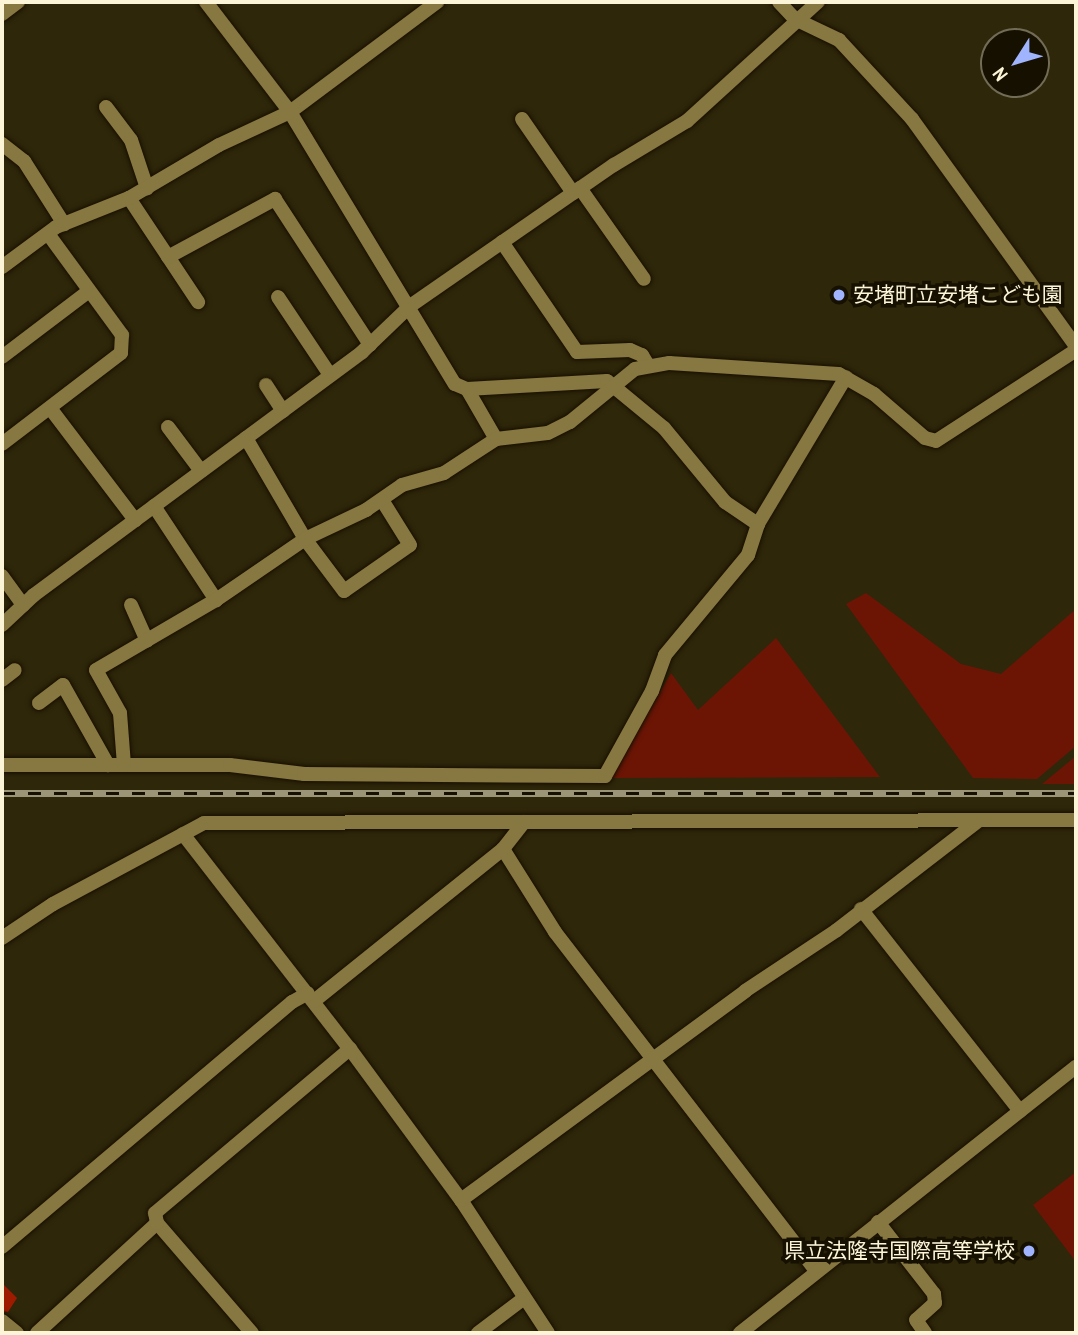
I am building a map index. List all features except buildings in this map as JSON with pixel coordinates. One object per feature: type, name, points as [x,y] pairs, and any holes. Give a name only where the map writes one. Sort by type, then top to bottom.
[{"type":"street","points":[[2,13],[18,2]]},
{"type":"street","points":[[206,2],[290,112],[455,384],[467,389],[607,380],[664,428],[725,502],[758,524]]},
{"type":"street","points":[[2,267],[64,224],[129,198],[231,139],[290,112],[437,2]]},
{"type":"street","points":[[124,765],[120,713],[96,670],[216,600],[305,539],[382,500],[402,485],[444,473],[496,439],[548,433],[570,422],[612,386],[648,365],[846,377],[925,438],[936,441],[1076,348],[912,119],[839,40],[795,19],[779,2]]},
{"type":"street","points":[[2,625],[23,605],[370,345],[410,306],[577,191],[708,106],[795,19],[818,2]]},
{"type":"street","points":[[106,107],[131,141],[147,188]]},
{"type":"street","points":[[522,119],[643,279]]},
{"type":"street","points":[[2,144],[24,161],[64,224]]},
{"type":"street","points":[[129,198],[198,302]]},
{"type":"street","points":[[168,257],[275,199],[370,345]]},
{"type":"street","points":[[2,444],[121,353],[122,335],[48,233]]},
{"type":"street","points":[[502,242],[577,352],[630,350],[642,355],[648,365]]},
{"type":"street","points":[[2,357],[89,291]]},
{"type":"street","points":[[278,297],[330,375]]},
{"type":"street","points":[[2,765],[230,765],[304,774],[605,776],[652,691],[665,655],[740,567],[758,524],[846,377]]},
{"type":"street","points":[[266,385],[283,411]]},
{"type":"street","points":[[467,389],[496,439]]},
{"type":"street","points":[[50,408],[135,520]]},
{"type":"street","points":[[168,427],[201,471]]},
{"type":"street","points":[[246,438],[305,539],[344,591],[410,545],[382,500]]},
{"type":"street","points":[[154,506],[216,600]]},
{"type":"street","points":[[2,576],[23,605]]},
{"type":"street","points":[[131,605],[147,640]]},
{"type":"street","points":[[2,680],[15,670]]},
{"type":"street","points":[[39,702],[63,685],[108,765]]},
{"type":"street","points":[[461,1200],[979,820]]},
{"type":"street","points":[[2,938],[53,904],[204,823],[1076,820]]},
{"type":"street","points":[[2,1248],[105,1164],[114,1150],[218,1063],[311,997],[503,849],[524,822]]},
{"type":"street","points":[[183,834],[311,997],[461,1200],[523,1299],[548,1333]]},
{"type":"street","points":[[503,849],[524,889],[816,1271]]},
{"type":"street","points":[[861,909],[1020,1111]]},
{"type":"street","points":[[252,1333],[157,1223],[155,1213],[350,1049]]},
{"type":"street","points":[[740,1333],[1076,1067]]},
{"type":"street","points":[[878,1222],[934,1294],[935,1303],[916,1320],[925,1333]]},
{"type":"street","points":[[37,1333],[157,1223]]},
{"type":"street","points":[[478,1333],[523,1299]]},
{"type":"street","points":[[2,1321],[17,1333]]},
{"type":"shaded area","points":[[866,593],[961,664],[1001,674],[1076,609],[1076,746],[1037,779],[973,778],[846,604]]},
{"type":"shaded area","points":[[776,638],[880,777],[610,778],[671,673],[698,710]]},
{"type":"shaded area","points":[[1076,756],[1076,784],[1042,784]]},
{"type":"shaded area","points":[[1076,1172],[1076,1262],[1033,1205]]},
{"type":"shaded area","points":[[2,1283],[17,1298],[8,1312],[2,1311]]},
{"type":"railway","points":[[2,793],[1076,793]]},
{"type":"place","name":"安堵町立安堵こども園","points":[[839,295]]},
{"type":"place","name":"県立法隆寺国際高等学校","points":[[1029,1251]]}]
